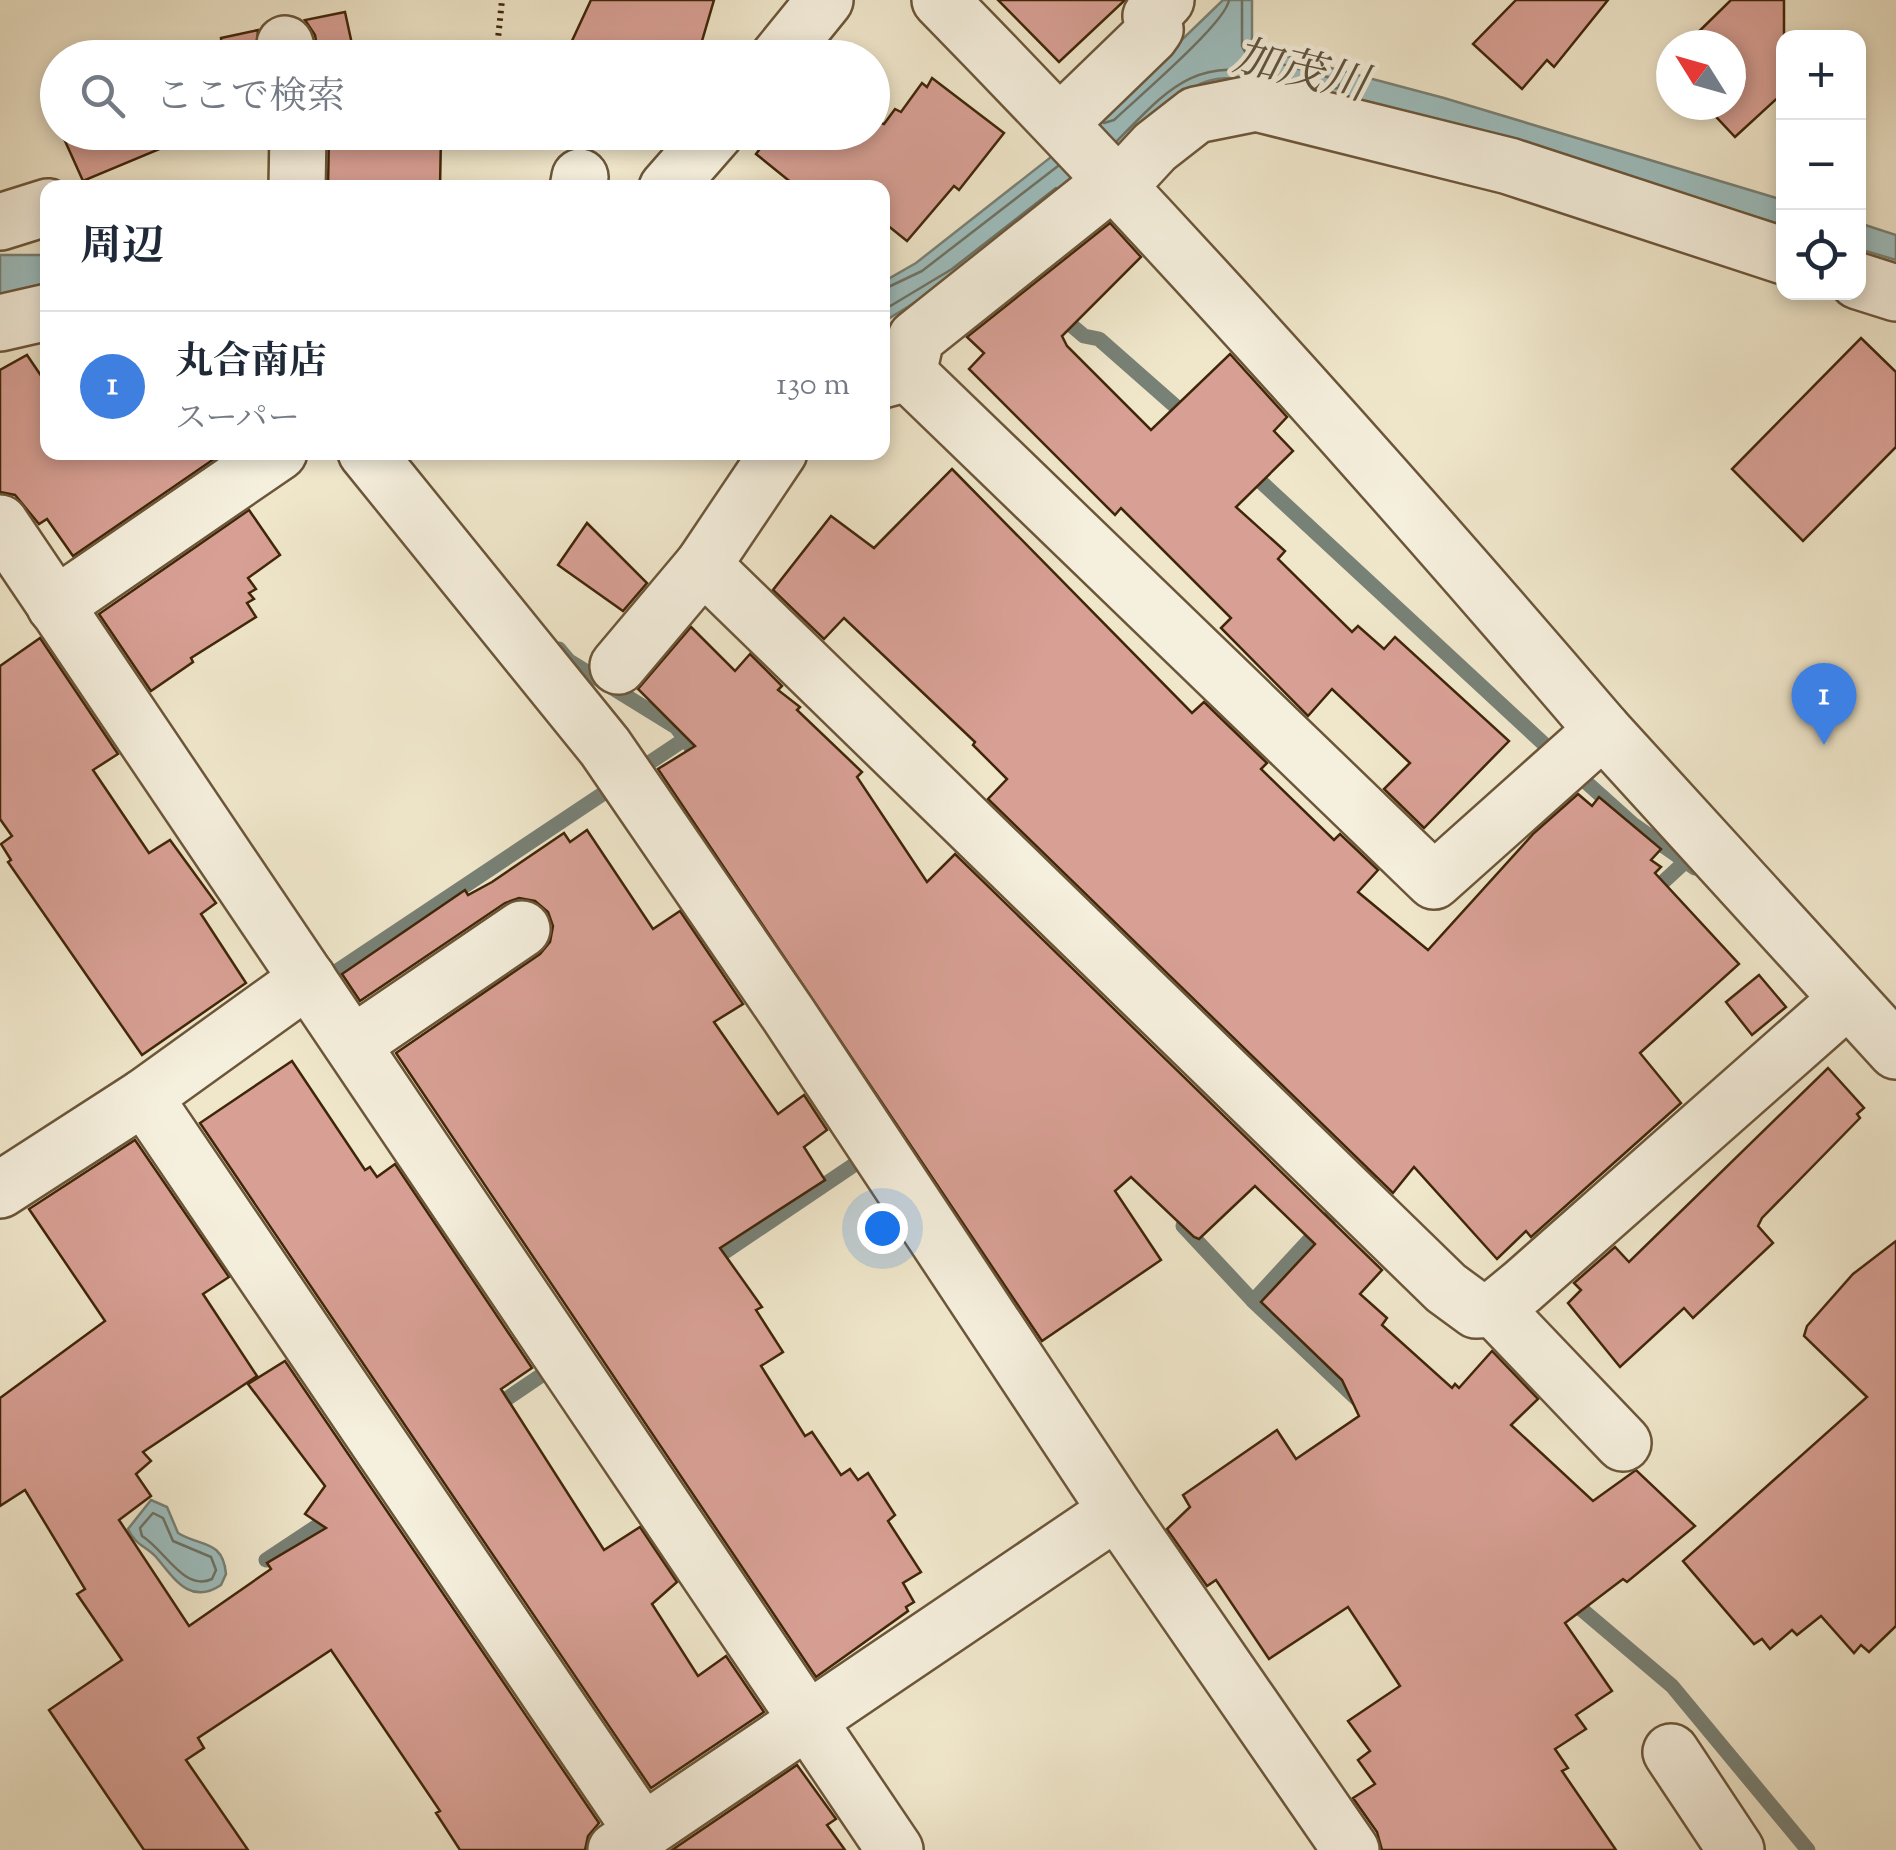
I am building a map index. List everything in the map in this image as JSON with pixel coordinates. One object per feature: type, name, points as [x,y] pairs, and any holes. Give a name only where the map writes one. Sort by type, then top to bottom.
[{"type":"street","points":[[793,40],[825,0]]},
{"type":"street","points":[[940,0],[1060,123],[1407,501],[1603,730],[1896,1051]]},
{"type":"street","points":[[1060,123],[1150,36],[1159,8]]},
{"type":"street","points":[[1603,730],[1434,882],[895,376],[916,338],[1116,184],[1196,115],[1256,103],[1509,166],[1776,253]]},
{"type":"street","points":[[297,180],[298,150]]},
{"type":"street","points":[[674,180],[700,150]]},
{"type":"street","points":[[0,222],[40,210]]},
{"type":"street","points":[[1866,284],[1896,293]]},
{"type":"street","points":[[0,323],[40,314]]},
{"type":"street","points":[[55,606],[267,460]]},
{"type":"street","points":[[372,460],[606,748],[788,1014],[1117,1511],[1350,1850]]},
{"type":"street","points":[[618,666],[703,565],[774,460]]},
{"type":"street","points":[[0,523],[895,1850]]},
{"type":"street","points":[[703,565],[1446,1288],[1476,1310],[1495,1309],[1848,999]]},
{"type":"street","points":[[353,1044],[522,930]]},
{"type":"street","points":[[0,1190],[144,1096],[308,979]]},
{"type":"street","points":[[144,1096],[630,1841],[1117,1511]]},
{"type":"street","points":[[1495,1309],[1623,1443]]},
{"type":"street","points":[[1671,1752],[1736,1850]]},
{"type":"path","points":[[498,40],[502,0]]},
{"type":"water","name":"加茂川","points":[[1223,0],[1252,0],[1252,47],[1444,98],[1776,198],[1776,223],[1614,173],[1232,78],[1206,81],[1177,99],[1119,153],[1033,221],[890,318],[890,278],[916,263],[1102,117]]},
{"type":"water","points":[[1866,225],[1896,235],[1896,260],[1866,251]]},
{"type":"water","points":[[0,255],[40,255],[40,297],[0,311]]},
{"type":"water","points":[[151,1500],[167,1507],[178,1533],[220,1555],[226,1574],[221,1585],[200,1592],[184,1587],[134,1539],[128,1529]]},
{"type":"building","points":[[591,0],[714,0],[702,40],[572,40]]},
{"type":"building","points":[[998,0],[1125,0],[1059,62]]},
{"type":"building","points":[[1516,0],[1608,0],[1554,67],[1547,60],[1522,89],[1473,44]]},
{"type":"building","points":[[1731,0],[1784,0],[1784,30],[1776,30],[1776,99],[1735,137],[1719,120],[1746,120],[1746,30],[1700,30]]},
{"type":"building","points":[[345,12],[351,40],[316,40],[305,20]]},
{"type":"building","points":[[258,30],[257,40],[221,38]]},
{"type":"building","points":[[932,78],[1004,133],[959,190],[954,186],[907,241],[890,227],[890,180],[788,180],[756,154],[759,150],[890,150],[890,116],[895,109],[901,112],[922,83],[927,87]]},
{"type":"building","points":[[69,150],[157,150],[85,180]]},
{"type":"building","points":[[329,150],[441,150],[440,180],[328,180]]},
{"type":"building","points":[[1110,223],[1141,257],[1062,336],[1067,346],[1151,430],[1230,354],[1287,417],[1274,431],[1293,451],[1236,507],[1285,551],[1278,559],[1352,632],[1358,626],[1384,649],[1395,637],[1509,741],[1424,828],[1384,789],[1410,763],[1332,689],[1308,716],[1221,628],[1231,618],[1121,508],[1115,515],[969,369],[984,353],[967,337]]},
{"type":"building","points":[[1861,338],[1896,372],[1896,447],[1803,541],[1732,469]]},
{"type":"building","points":[[27,355],[40,374],[40,460],[213,460],[73,556],[47,519],[39,524],[15,495],[0,492],[0,370]]},
{"type":"building","points":[[952,469],[1192,713],[1204,702],[1267,763],[1261,769],[1334,840],[1340,834],[1378,870],[1358,892],[1428,950],[1534,833],[1578,794],[1592,806],[1599,797],[1661,849],[1651,860],[1661,867],[1655,873],[1739,964],[1640,1053],[1681,1103],[1531,1237],[1526,1231],[1497,1259],[1414,1167],[1393,1193],[988,799],[1007,779],[973,745],[975,742],[844,618],[824,639],[773,590],[831,516],[874,548]]},
{"type":"building","points":[[249,510],[280,555],[248,578],[256,589],[249,593],[254,599],[247,603],[256,617],[191,658],[193,662],[151,691],[99,614]]},
{"type":"building","points":[[587,523],[647,583],[623,611],[558,565]]},
{"type":"building","points":[[691,627],[735,671],[750,654],[782,686],[778,690],[800,707],[797,710],[862,772],[857,777],[927,882],[955,854],[1382,1270],[1360,1294],[1387,1318],[1382,1325],[1452,1388],[1455,1384],[1459,1388],[1492,1351],[1538,1399],[1511,1425],[1593,1501],[1636,1470],[1695,1526],[1627,1582],[1623,1579],[1565,1623],[1612,1691],[1576,1715],[1586,1729],[1555,1749],[1568,1768],[1562,1771],[1616,1850],[1382,1850],[1377,1832],[1353,1798],[1375,1784],[1358,1760],[1370,1751],[1348,1721],[1400,1686],[1348,1607],[1269,1659],[1216,1580],[1207,1586],[1167,1529],[1190,1507],[1183,1495],[1277,1430],[1296,1459],[1359,1416],[1342,1380],[1261,1302],[1315,1244],[1255,1186],[1199,1239],[1131,1177],[1115,1191],[1161,1260],[1042,1341],[658,769],[695,746],[638,689]]},
{"type":"building","points":[[40,638],[118,754],[93,770],[149,853],[170,840],[216,903],[201,914],[246,983],[142,1055],[8,862],[11,860],[1,844],[12,836],[0,819],[0,666]]},
{"type":"building","points":[[587,830],[653,929],[680,911],[743,1004],[714,1022],[778,1114],[804,1095],[827,1130],[804,1147],[825,1180],[720,1248],[762,1307],[756,1310],[783,1352],[761,1366],[805,1436],[812,1432],[841,1475],[850,1469],[858,1480],[868,1473],[895,1515],[888,1521],[921,1572],[903,1583],[914,1602],[906,1607],[908,1611],[816,1677],[396,1053],[540,954],[550,942],[553,926],[548,912],[535,901],[519,898],[505,903],[360,1001],[342,974],[465,890],[468,895],[492,882],[564,833],[570,842]]},
{"type":"building","points":[[1759,975],[1786,1007],[1752,1035],[1726,1002]]},
{"type":"building","points":[[292,1061],[365,1170],[370,1167],[377,1177],[395,1164],[532,1368],[501,1389],[604,1550],[640,1527],[677,1582],[652,1604],[698,1676],[726,1656],[764,1712],[651,1788],[200,1123]]},
{"type":"building","points":[[1828,1068],[1864,1108],[1857,1114],[1860,1118],[1762,1218],[1758,1226],[1773,1243],[1693,1318],[1684,1308],[1620,1367],[1568,1303],[1581,1290],[1574,1283],[1615,1247],[1629,1262]]},
{"type":"building","points":[[135,1140],[229,1277],[203,1294],[257,1376],[143,1452],[151,1461],[136,1474],[151,1496],[119,1520],[189,1626],[271,1569],[267,1563],[326,1528],[305,1514],[325,1486],[248,1384],[285,1361],[599,1823],[588,1836],[585,1850],[460,1850],[436,1813],[440,1811],[331,1650],[198,1738],[204,1748],[186,1760],[248,1850],[144,1850],[49,1710],[122,1660],[77,1594],[85,1589],[25,1490],[0,1506],[0,1398],[105,1321],[29,1209]]},
{"type":"building","points":[[1896,1241],[1896,1626],[1869,1652],[1861,1645],[1854,1653],[1821,1616],[1797,1635],[1792,1630],[1770,1649],[1762,1639],[1754,1644],[1683,1561],[1867,1397],[1804,1336],[1807,1326],[1853,1274]]},
{"type":"building","points":[[797,1765],[836,1819],[827,1825],[845,1850],[672,1850]]},
{"type":"waterway","points":[[1058,314],[1084,336],[1099,339],[1191,420]]},
{"type":"waterway","points":[[1246,468],[1634,825],[1695,868]]},
{"type":"waterway","points":[[559,649],[569,661],[676,727],[703,763]]},
{"type":"waterway","points":[[328,977],[685,739]]},
{"type":"waterway","points":[[1649,895],[1687,860]]},
{"type":"waterway","points":[[710,1262],[919,1121]]},
{"type":"waterway","points":[[1253,1301],[1386,1157]]},
{"type":"waterway","points":[[1183,1226],[1253,1301],[1358,1400]]},
{"type":"waterway","points":[[490,1410],[558,1364]]},
{"type":"waterway","points":[[266,1560],[334,1515]]},
{"type":"waterway","points":[[1567,1597],[1672,1686],[1808,1850]]},
{"type":"place","name":"丸合南店","points":[[1824,745]]}]
